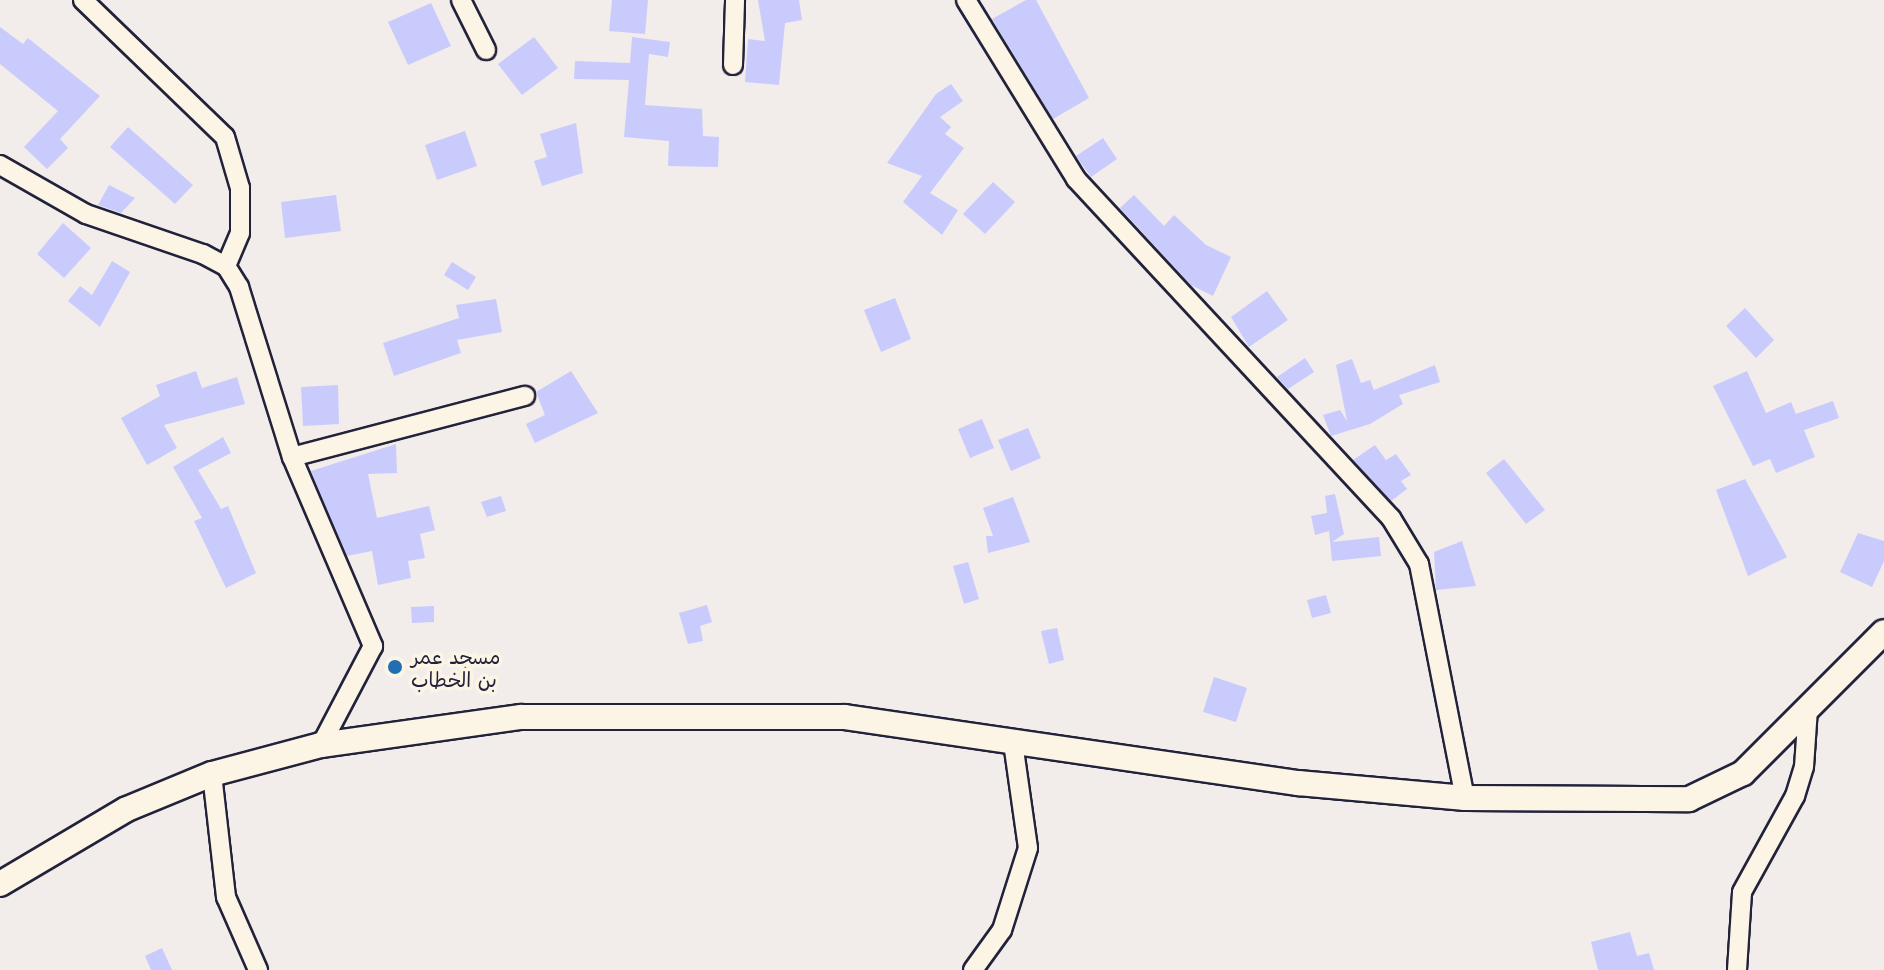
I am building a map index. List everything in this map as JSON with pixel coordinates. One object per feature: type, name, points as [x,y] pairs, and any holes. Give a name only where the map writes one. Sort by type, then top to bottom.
[{"type":"main road","points":[[0,884],[127,809],[212,774],[321,745],[472,720],[726,715],[845,717],[1298,783],[1465,798],[1704,796],[1743,773],[1884,632]]},
{"type":"street","points":[[83,0],[225,137],[240,188],[240,233],[226,266]]},
{"type":"street","points":[[461,0],[486,50]]},
{"type":"street","points":[[733,65],[735,0]]},
{"type":"street","points":[[966,0],[1076,179],[1391,518],[1419,564],[1465,798]]},
{"type":"street","points":[[0,165],[86,214],[226,266],[239,287],[292,457],[373,646],[321,745]]},
{"type":"street","points":[[292,457],[525,396]]},
{"type":"street","points":[[1737,970],[1742,892],[1795,796],[1804,767],[1808,708]]},
{"type":"street","points":[[973,970],[1002,930],[1028,848],[1013,743]]},
{"type":"street","points":[[212,774],[226,897],[258,970]]},
{"type":"building","points":[[612,0],[648,0],[645,34],[609,31]]},
{"type":"building","points":[[758,0],[799,0],[802,20],[785,23],[779,85],[745,82],[748,39],[765,41]]},
{"type":"building","points":[[1026,0],[1036,0],[1089,98],[1053,119],[992,19]]},
{"type":"building","points":[[431,3],[451,46],[408,65],[388,22]]},
{"type":"building","points":[[0,27],[23,44],[28,38],[100,96],[60,139],[68,148],[47,169],[24,147],[58,111],[0,64]]},
{"type":"building","points":[[534,37],[558,68],[522,95],[498,64]]},
{"type":"building","points":[[632,37],[670,42],[668,57],[649,54],[645,105],[702,109],[703,136],[719,137],[718,167],[668,166],[669,141],[624,137],[629,80],[574,79],[575,61],[630,63]]},
{"type":"building","points":[[951,84],[963,101],[940,117],[951,127],[945,134],[964,148],[930,193],[958,210],[942,235],[903,202],[922,176],[887,163],[936,94]]},
{"type":"building","points":[[576,123],[583,173],[542,186],[534,161],[547,157],[540,134]]},
{"type":"building","points":[[128,127],[193,185],[175,204],[110,147]]},
{"type":"building","points":[[465,131],[477,166],[437,180],[425,145]]},
{"type":"building","points":[[1103,138],[1117,159],[1091,177],[1076,156]]},
{"type":"building","points":[[993,182],[1015,202],[985,234],[963,214]]},
{"type":"building","points":[[109,185],[135,198],[121,213],[98,205]]},
{"type":"building","points":[[336,195],[341,231],[285,238],[281,202]]},
{"type":"building","points":[[1134,195],[1164,226],[1174,215],[1206,245],[1231,257],[1213,296],[1191,285],[1120,208]]},
{"type":"building","points":[[63,223],[91,248],[64,278],[37,254]]},
{"type":"building","points":[[112,261],[130,272],[100,327],[68,301],[80,286],[92,295]]},
{"type":"building","points":[[452,262],[476,277],[468,290],[444,275]]},
{"type":"building","points":[[1267,291],[1288,320],[1249,347],[1231,317]]},
{"type":"building","points":[[895,298],[911,339],[881,352],[864,310]]},
{"type":"building","points":[[496,299],[502,332],[457,340],[461,353],[394,376],[383,343],[459,318],[456,305]]},
{"type":"building","points":[[1745,308],[1774,340],[1756,358],[1726,326]]},
{"type":"building","points":[[1305,358],[1314,372],[1288,389],[1277,377]]},
{"type":"building","points":[[1352,359],[1361,383],[1370,380],[1374,390],[1435,365],[1440,382],[1399,395],[1403,404],[1370,424],[1331,436],[1323,415],[1340,410],[1347,421],[1336,365]]},
{"type":"building","points":[[196,371],[202,388],[237,377],[245,404],[164,425],[177,448],[147,465],[121,418],[160,396],[156,385]]},
{"type":"building","points":[[571,371],[598,413],[535,443],[526,424],[545,415],[536,392]]},
{"type":"building","points":[[1747,371],[1766,413],[1791,402],[1796,414],[1833,401],[1839,418],[1804,430],[1815,457],[1776,473],[1770,459],[1753,466],[1713,386]]},
{"type":"building","points":[[338,385],[339,424],[303,426],[301,387]]},
{"type":"building","points":[[982,419],[994,448],[970,458],[958,429]]},
{"type":"building","points":[[1028,428],[1041,458],[1011,471],[998,440]]},
{"type":"building","points":[[223,437],[231,453],[198,470],[221,509],[228,506],[256,573],[226,588],[194,521],[202,518],[173,467]]},
{"type":"building","points":[[396,444],[397,473],[368,474],[377,518],[429,506],[435,530],[420,534],[425,558],[408,561],[411,578],[378,585],[372,551],[347,556],[311,471]]},
{"type":"building","points":[[1375,445],[1386,460],[1396,454],[1411,475],[1401,481],[1407,489],[1391,501],[1353,460]]},
{"type":"building","points":[[1504,459],[1545,510],[1526,524],[1486,473]]},
{"type":"building","points":[[1745,479],[1787,557],[1748,576],[1716,490]]},
{"type":"building","points":[[1335,494],[1344,534],[1332,542],[1379,537],[1381,556],[1332,561],[1329,531],[1315,535],[1311,516],[1327,513],[1325,496]]},
{"type":"building","points":[[501,496],[506,511],[487,517],[481,502]]},
{"type":"building","points":[[1013,497],[1030,542],[988,553],[986,536],[993,536],[983,508]]},
{"type":"building","points":[[1858,533],[1884,541],[1884,561],[1872,587],[1840,572]]},
{"type":"building","points":[[1462,541],[1476,586],[1436,590],[1434,552]]},
{"type":"building","points":[[968,562],[979,599],[964,604],[953,566]]},
{"type":"building","points":[[1326,595],[1331,613],[1312,618],[1307,600]]},
{"type":"building","points":[[707,605],[712,622],[700,626],[703,641],[688,644],[679,613]]},
{"type":"building","points":[[434,606],[434,622],[412,623],[411,607]]},
{"type":"building","points":[[1057,628],[1064,660],[1049,664],[1041,631]]},
{"type":"building","points":[[1214,677],[1247,688],[1236,722],[1203,712]]},
{"type":"building","points":[[1630,932],[1637,956],[1649,953],[1654,970],[1598,970],[1591,942]]},
{"type":"building","points":[[162,948],[172,970],[151,970],[145,956]]},
{"type":"place","name":"مسجد عمر بن الخطاب","points":[[395,667]]}]
